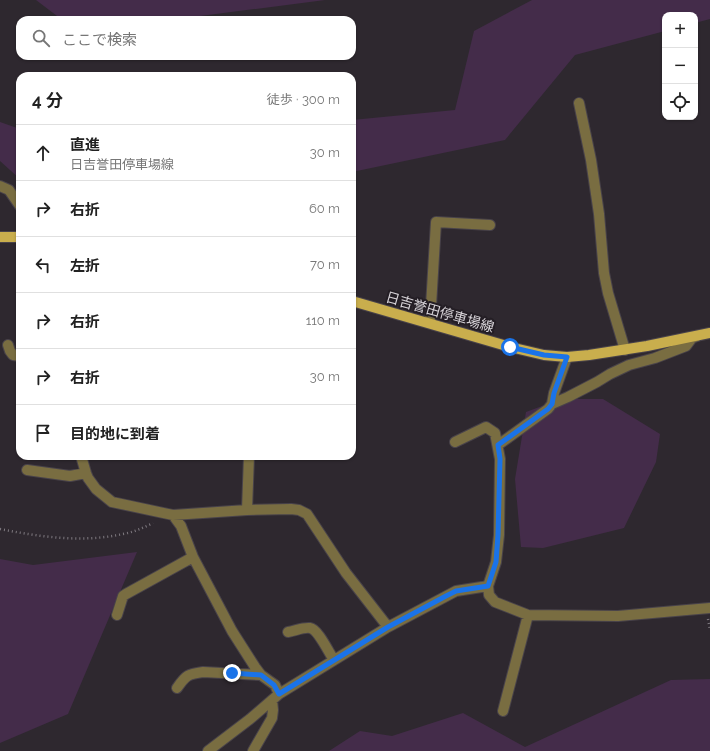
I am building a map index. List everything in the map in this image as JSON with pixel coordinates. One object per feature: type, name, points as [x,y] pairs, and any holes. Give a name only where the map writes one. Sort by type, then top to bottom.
[{"type":"main road","points":[[0,237],[16,237]]},
{"type":"main road","name":"日吉誉田停車場線","points":[[356,302],[510,347],[544,355],[567,357],[589,355],[625,350],[710,333]]},
{"type":"street","points":[[579,103],[591,160],[599,214],[604,273],[608,293],[625,350]]},
{"type":"street","points":[[0,186],[9,190],[16,200]]},
{"type":"street","points":[[430,323],[436,222],[490,225]]},
{"type":"street","points":[[498,445],[548,409],[552,404],[574,394],[610,374],[686,346],[692,338],[697,336]]},
{"type":"street","points":[[8,346],[13,355],[16,355]]},
{"type":"street","points":[[552,404],[554,393],[567,357]]},
{"type":"street","points":[[456,442],[486,427],[495,433],[498,445],[500,459],[498,535],[496,562],[488,586],[489,595],[495,602],[528,615],[618,616],[710,608]]},
{"type":"street","points":[[82,460],[86,473],[96,489],[112,502],[173,515],[247,510],[300,510],[307,514],[346,573],[388,627]]},
{"type":"street","points":[[247,510],[249,460]]},
{"type":"street","points":[[28,470],[70,476],[86,473]]},
{"type":"street","points":[[173,515],[181,526],[193,558],[232,631],[255,668],[261,675],[274,685],[276,697],[272,718],[253,751]]},
{"type":"street","points":[[118,615],[123,596],[193,558]]},
{"type":"street","points":[[208,751],[276,697],[388,627],[456,591],[488,586]]},
{"type":"street","points":[[503,711],[528,615]]},
{"type":"street","points":[[288,632],[312,628],[334,660]]},
{"type":"street","points":[[177,688],[184,677],[196,673],[203,672],[261,675]]},
{"type":"path","points":[[0,529],[32,535],[73,539],[102,537],[124,534],[173,515]]},
{"type":"shaded area","points":[[36,0],[325,0],[201,16],[57,16]]},
{"type":"shaded area","points":[[532,0],[710,0],[710,19],[698,22],[698,12],[662,12],[662,32],[575,55],[505,140],[356,171],[356,120],[455,110],[474,31]]},
{"type":"shaded area","points":[[0,122],[16,128],[16,175],[0,161]]},
{"type":"shaded area","points":[[561,399],[603,399],[660,434],[656,462],[624,528],[543,548],[521,547],[515,479],[526,412]]},
{"type":"shaded area","points":[[137,552],[68,714],[0,743],[0,559],[33,565]]},
{"type":"shaded area","points":[[710,679],[710,751],[329,751],[360,731],[392,736],[463,713],[525,747],[671,680]]},
{"type":"route","points":[[232,673],[261,675],[274,685],[279,694],[388,627],[446,596],[456,591],[488,586],[496,562],[498,535],[500,459],[498,445],[548,409],[552,404],[554,393],[567,357],[544,355],[510,347]]}]
